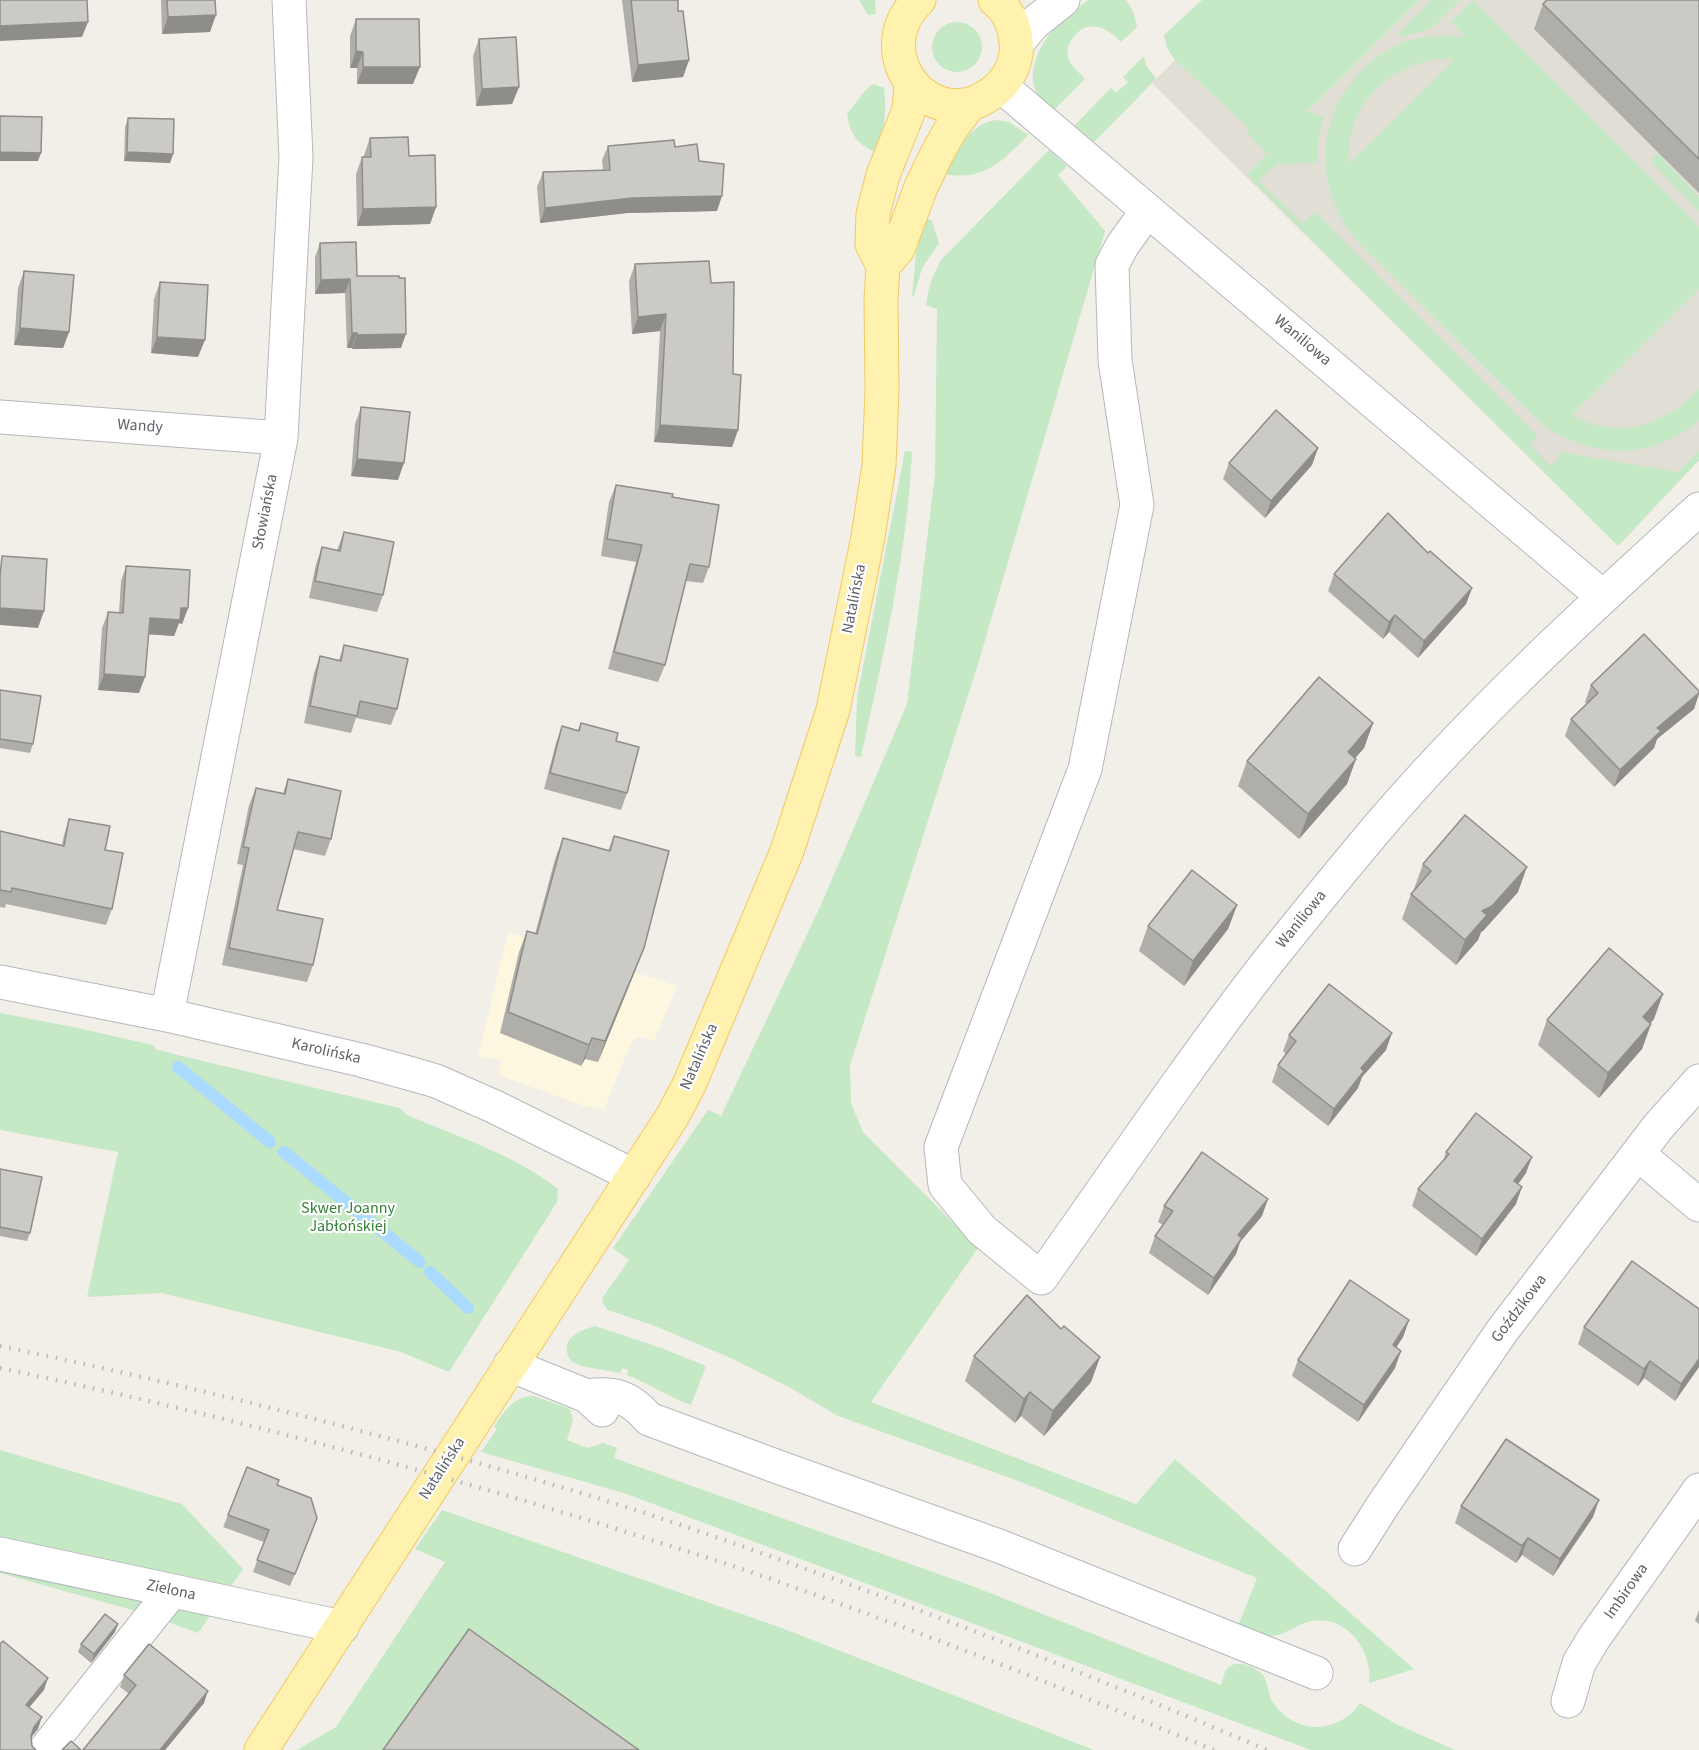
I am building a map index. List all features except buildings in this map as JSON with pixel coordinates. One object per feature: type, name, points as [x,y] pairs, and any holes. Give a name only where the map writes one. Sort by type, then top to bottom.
[{"type":"main road","points":[[904,8],[898,40],[899,61],[904,74],[911,85],[923,95],[954,106],[970,104],[987,98],[1001,86],[1016,59],[1017,43],[1014,28],[1008,14],[995,0]]},
{"type":"main road","name":"Natalińska","points":[[261,1750],[672,1117],[689,1085],[787,851],[833,710],[868,537],[879,465],[882,392],[883,266],[872,244],[873,214],[883,175],[909,110],[911,85]]},
{"type":"main road","points":[[883,266],[898,249],[921,187],[947,136],[970,104]]},
{"type":"street","name":"Słowiańska","points":[[167,1015],[281,438],[296,157],[289,0]]},
{"type":"street","points":[[1017,43],[1034,23],[1064,0]]},
{"type":"street","name":"Waniliowa","points":[[1001,86],[1602,596]]},
{"type":"street","name":"Waniliowa","points":[[1147,211],[1122,246],[1112,265],[1115,360],[1137,505],[1085,768],[941,1147],[945,1185],[982,1230],[1041,1278],[1169,1096],[1267,963],[1375,832],[1425,775],[1569,628],[1699,508]]},
{"type":"street","name":"Wandy","points":[[0,417],[281,438]]},
{"type":"street","name":"Karolińska","points":[[0,982],[167,1015],[361,1060],[436,1081],[495,1107],[634,1176]]},
{"type":"street","name":"Goździkowa","points":[[1356,1549],[1383,1505],[1502,1331],[1658,1127],[1699,1081]]},
{"type":"street","points":[[1638,1154],[1699,1205]]},
{"type":"street","points":[[510,1365],[587,1396],[600,1410],[631,1422],[649,1419],[999,1546],[1316,1673]]},
{"type":"street","name":"Imbirowa","points":[[1568,1701],[1579,1663],[1594,1638],[1699,1490]]},
{"type":"street","name":"Zielona","points":[[0,1554],[342,1627]]},
{"type":"street","points":[[45,1750],[171,1591]]},
{"type":"shaded area","points":[[1236,0],[1699,0],[1699,460],[1618,546],[1152,83]]},
{"type":"shaded area","points":[[508,932],[677,986],[654,1041],[637,1037],[632,1041],[604,1109],[584,1106],[499,1075],[502,1061],[478,1056]]},
{"type":"green space","points":[[859,0],[875,0],[876,14],[868,15]]},
{"type":"green space","points":[[1088,0],[1126,0],[1133,11],[1137,27],[1121,42],[1104,29],[1091,26],[1073,38],[1067,53],[1072,65],[1085,79],[1053,111],[1040,98],[1035,89],[1033,72],[1035,63],[1052,30]]},
{"type":"green space","points":[[1202,0],[1419,0],[1307,112],[1324,117],[1319,133],[1317,163],[1277,164],[1259,181],[1302,223],[1315,212],[1538,436],[1529,445],[1551,466],[1558,459],[1560,452],[1678,472],[1699,451],[1699,460],[1618,546],[1247,175],[1267,153],[1246,133],[1249,128],[1175,60],[1167,48],[1164,35]]},
{"type":"green space","points":[[1432,0],[1460,0],[1431,29],[1401,37],[1398,34]]},
{"type":"green space","points":[[1473,0],[1699,226],[1699,289],[1572,415],[1589,423],[1606,427],[1640,426],[1672,412],[1699,389],[1699,421],[1681,434],[1643,449],[1624,451],[1605,450],[1585,445],[1546,428],[1355,239],[1341,217],[1329,186],[1325,157],[1327,136],[1342,98],[1353,80],[1367,65],[1402,43],[1433,36],[1466,37],[1451,22]],"holes":[[[1436,59],[1454,60],[1349,164],[1350,143],[1361,108],[1384,82],[1417,64]]]},
{"type":"green space","points":[[957,22],[966,24],[977,33],[982,47],[980,56],[971,67],[957,72],[948,70],[937,61],[932,47],[934,38],[943,27]]},
{"type":"green space","points":[[1144,56],[1146,65],[1156,79],[1093,143],[1074,126],[1111,88],[1116,93],[1128,82],[1123,77]]},
{"type":"green space","points":[[874,84],[884,88],[885,96],[884,121],[878,153],[865,147],[852,133],[847,113]]},
{"type":"green space","points":[[1699,113],[1699,120],[1662,158],[1699,197],[1699,211],[1652,163],[1652,159]]},
{"type":"green space","points":[[997,120],[1009,122],[1028,135],[1000,162],[990,168],[968,175],[941,173],[957,148],[971,133],[987,122]]},
{"type":"green space","points":[[1049,150],[1067,166],[1058,175],[1105,231],[978,664],[850,1065],[851,1103],[863,1132],[978,1248],[871,1402],[1136,1504],[1175,1459],[1414,1669],[1369,1683],[1367,1659],[1362,1648],[1355,1638],[1336,1624],[1312,1621],[1278,1635],[1269,1636],[1238,1626],[1257,1578],[1016,1480],[838,1416],[787,1386],[733,1359],[655,1326],[608,1310],[602,1302],[603,1297],[629,1260],[613,1248],[708,1110],[721,1116],[820,907],[907,704],[935,474],[937,309],[926,305],[930,286],[942,259]]},
{"type":"green space","points":[[924,216],[932,221],[939,243],[922,268],[912,297],[916,253]]},
{"type":"green space","points":[[905,451],[912,452],[905,529],[893,605],[861,757],[855,756],[857,698]]},
{"type":"green space","name":"Skwer Joanny Jabłońskiej","points":[[0,1013],[153,1045],[155,1049],[182,1056],[399,1108],[407,1115],[505,1156],[523,1166],[558,1189],[557,1202],[449,1372],[401,1352],[162,1293],[87,1297],[118,1152],[0,1130]]},
{"type":"green space","points":[[595,1326],[706,1366],[691,1405],[627,1375],[628,1370],[622,1368],[620,1373],[581,1366],[571,1361],[568,1354],[568,1342],[576,1334]]},
{"type":"green space","points":[[534,1396],[570,1409],[573,1420],[567,1440],[587,1448],[603,1443],[617,1448],[614,1458],[975,1587],[1221,1685],[1226,1671],[1232,1665],[1248,1665],[1264,1677],[1275,1706],[1294,1722],[1310,1727],[1326,1726],[1346,1718],[1360,1703],[1396,1724],[1455,1750],[1311,1750],[624,1493],[481,1452],[497,1429],[494,1427],[510,1406],[520,1399]]},
{"type":"green space","points":[[0,1450],[182,1504],[243,1569],[198,1633],[143,1613],[0,1573]]},
{"type":"green space","points":[[442,1510],[779,1627],[1094,1750],[297,1750],[336,1727],[445,1562],[415,1549]]},
{"type":"waterway","points":[[178,1067],[270,1142]]},
{"type":"waterway","points":[[284,1152],[420,1262]]},
{"type":"waterway","points":[[430,1272],[468,1308]]},
{"type":"railway","points":[[0,1346],[215,1394],[358,1430],[500,1469],[632,1509],[927,1613],[1267,1750]]},
{"type":"railway","points":[[0,1368],[156,1403],[389,1462],[620,1530],[742,1569],[861,1611],[1214,1750]]}]
